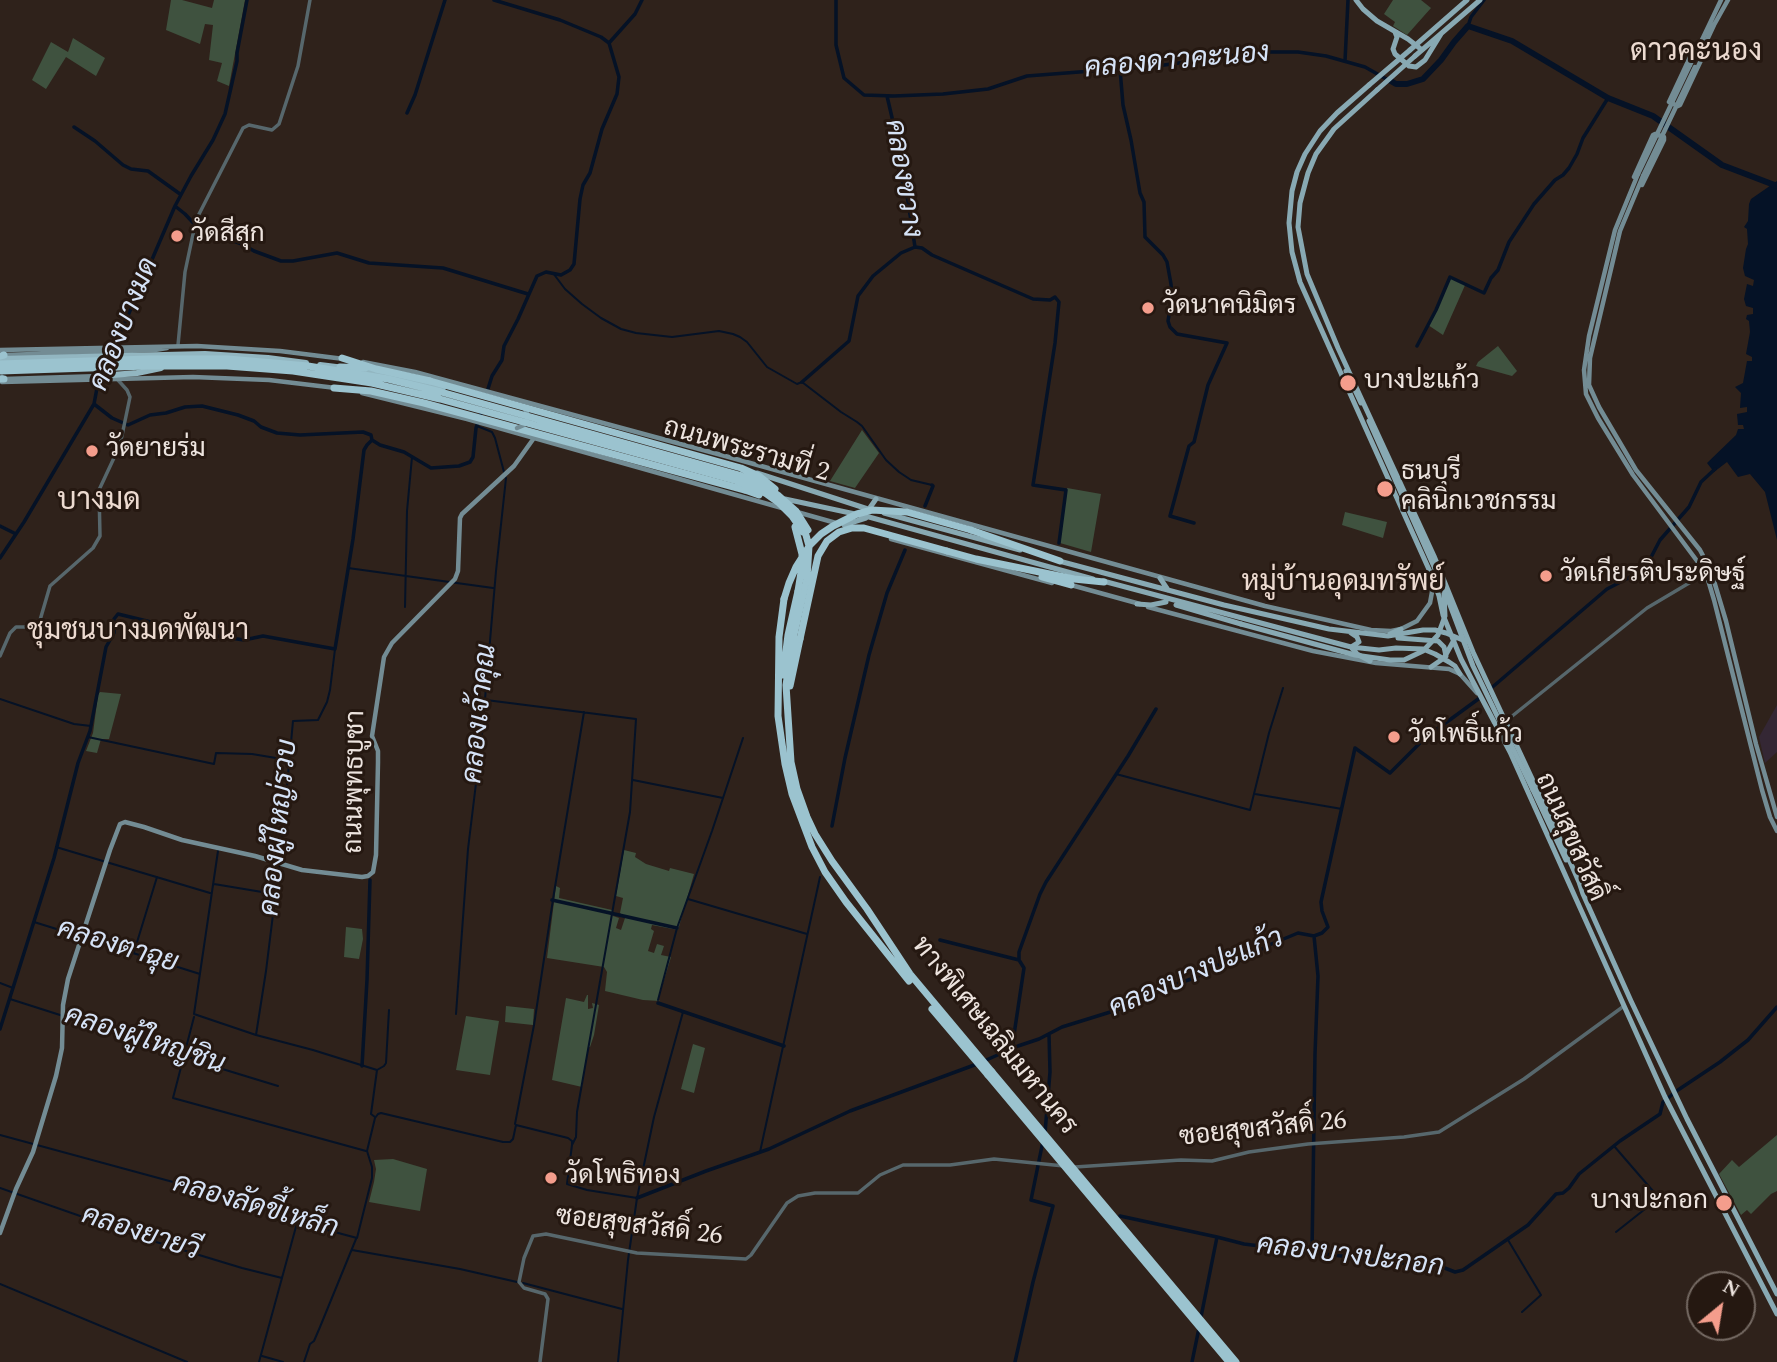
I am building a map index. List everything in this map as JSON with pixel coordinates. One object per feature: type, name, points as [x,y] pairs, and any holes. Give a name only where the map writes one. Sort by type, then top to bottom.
[{"type":"highway","name":"ถนนพระรามที่ 2","points":[[1,357],[103,356],[123,351],[268,358],[398,377],[472,396],[500,399],[552,418]]},
{"type":"highway","points":[[1,357],[228,359],[359,374],[441,392],[730,472],[774,491],[791,506]]},
{"type":"highway","points":[[1,376],[211,366],[293,371],[365,382],[453,402],[737,481],[770,496],[805,531],[791,506],[771,484],[748,470],[342,358]]},
{"type":"highway","name":"ถนนพระรามที่ 2","points":[[1,376],[97,375],[116,369],[191,367],[269,371],[336,379],[394,390],[547,431]]},
{"type":"highway","points":[[341,367],[376,369]]},
{"type":"highway","points":[[97,375],[109,377],[161,368]]},
{"type":"highway","points":[[336,379],[371,391],[752,492],[772,501],[792,516]]},
{"type":"highway","points":[[334,388],[371,391]]},
{"type":"highway","points":[[552,418],[605,437],[752,476],[767,483],[786,498],[797,513],[809,545],[807,578],[786,685],[787,704]]},
{"type":"highway","points":[[547,431],[748,486],[778,503],[788,514],[797,531],[802,551],[802,566],[784,663],[781,728]]},
{"type":"highway","points":[[781,728],[778,716],[779,637],[784,599],[796,567],[810,545],[833,526],[857,514],[873,510],[907,512],[971,530],[1060,561]]},
{"type":"highway","points":[[787,704],[818,556],[827,541],[839,532],[864,528],[1072,585]]},
{"type":"highway","points":[[976,559],[1074,579],[1104,582]]},
{"type":"highway","name":"ทางพิเศษเฉลิมมหานคร","points":[[787,704],[788,740],[797,789],[815,834],[832,861],[910,974],[937,1008],[1236,1362]]},
{"type":"highway","name":"ทางพิเศษเฉลิมมหานคร","points":[[781,728],[787,775],[801,820],[821,864],[846,902],[948,1029],[1229,1362]]},
{"type":"main road","points":[[1356,0],[1369,15],[1422,50]]},
{"type":"main road","name":"ถนนสุขสวัสดิ์","points":[[1467,0],[1328,122],[1315,138],[1297,172],[1292,191],[1289,235],[1295,267],[1305,296],[1424,560],[1433,574],[1445,620],[1461,659],[1515,764],[1665,1097],[1777,1314]]},
{"type":"main road","points":[[1395,32],[1395,54],[1409,66],[1416,67],[1425,60],[1441,34],[1480,0]]},
{"type":"main road","points":[[1693,66],[1698,47],[1721,0]]},
{"type":"main road","points":[[1728,0],[1640,175],[1611,258],[1590,358],[1590,385],[1633,475],[1660,513],[1700,551],[1719,606],[1777,817]]},
{"type":"main road","name":"ถนนสุขสวัสดิ์","points":[[1441,34],[1342,121],[1316,154],[1301,194],[1298,227],[1307,274],[1338,348],[1434,556],[1473,652],[1561,840],[1581,891],[1673,1091],[1777,1294]]},
{"type":"main road","points":[[1698,47],[1691,55],[1670,102],[1680,105],[1702,53]]},
{"type":"main road","points":[[1655,134],[1664,137],[1647,176],[1635,189],[1637,169],[1655,134]]},
{"type":"main road","points":[[1289,235],[1299,235]]},
{"type":"main road","name":"ถนนพระรามที่ 2","points":[[1,357],[105,347],[123,351],[178,345],[280,351],[342,358],[401,369],[475,388],[500,399],[724,456],[1265,606],[1371,630],[1401,629]]},
{"type":"main road","points":[[1131,589],[1166,602],[1355,655],[1404,660],[1428,647],[1442,626],[1444,594],[1433,574],[1338,348]]},
{"type":"main road","points":[[1,357],[123,351]]},
{"type":"main road","points":[[109,377],[130,378]]},
{"type":"main road","name":"ถนนพระรามที่ 2","points":[[109,377],[270,380],[334,388],[395,400],[1041,581],[1072,585],[1275,642],[1358,660],[1449,669],[1460,674]]},
{"type":"main road","points":[[516,428],[524,425],[527,420],[523,406]]},
{"type":"main road","name":"ถนนพระรามที่ 2","points":[[552,418],[760,473],[869,509],[1224,605],[1351,633],[1388,636],[1430,630],[1471,645]]},
{"type":"main road","name":"ถนนพระรามที่ 2","points":[[547,431],[743,489],[869,517],[1351,647],[1379,650],[1423,649],[1445,657],[1479,696]]},
{"type":"main road","points":[[1613,437],[1685,539]]},
{"type":"main road","name":"ถนนพุทธบูชา","points":[[0,1233],[33,1152],[60,1060],[68,979],[121,823],[302,870],[362,877],[373,872],[376,855],[378,751],[372,736],[384,657],[392,643],[454,581],[458,571],[460,517],[502,479],[529,448],[534,438]]},
{"type":"main road","points":[[869,509],[876,499]]},
{"type":"main road","points":[[844,511],[870,532]]},
{"type":"main road","points":[[844,525],[869,517]]},
{"type":"main road","points":[[1388,636],[1417,621],[1427,609],[1433,574]]},
{"type":"main road","points":[[1433,574],[1444,589],[1473,666],[1581,891]]},
{"type":"main road","points":[[1160,578],[1168,590]]},
{"type":"main road","points":[[1138,604],[1166,602]]},
{"type":"main road","points":[[1719,606],[1762,790],[1777,831]]},
{"type":"main road","points":[[1445,620],[1452,622],[1459,614]]},
{"type":"main road","points":[[1431,667],[1445,657],[1462,621]]},
{"type":"main road","points":[[1351,633],[1359,640],[1351,647],[1370,662]]},
{"type":"main road","points":[[1388,636],[1438,641],[1444,647],[1445,657]]},
{"type":"main road","points":[[1396,648],[1400,644],[1399,638]]},
{"type":"main road","points":[[1340,644],[1350,656],[1358,660]]},
{"type":"main road","points":[[1461,659],[1466,652],[1473,652]]},
{"type":"street","points":[[178,345],[185,272],[196,220],[243,128],[248,125],[272,130],[279,124],[298,66],[310,0]]},
{"type":"street","points":[[0,656],[13,629],[21,626],[38,627],[50,586],[98,542],[101,531],[99,490],[116,456],[126,422],[130,395],[116,379]]},
{"type":"street","points":[[1506,721],[1647,608],[1708,572]]},
{"type":"street","name":"ซอยสุขสวัสดิ์ 26","points":[[540,1362],[548,1299],[545,1294],[524,1288],[519,1282],[524,1258],[533,1236],[546,1234],[637,1252],[746,1259],[787,1203],[798,1196],[815,1193],[858,1193],[880,1175],[903,1165],[950,1165],[994,1159],[1089,1167],[1181,1160],[1212,1161],[1249,1152],[1308,1144],[1439,1132],[1524,1079],[1624,1006]]},
{"type":"shaded area","points":[[1777,705],[1777,752],[1765,763],[1759,737]]},
{"type":"green space","points":[[171,0],[182,0],[212,8],[214,0],[245,0],[229,86],[217,81],[222,63],[209,60],[213,25],[205,24],[200,44],[166,30]]},
{"type":"green space","points":[[1393,0],[1421,0],[1431,8],[1407,35],[1393,26],[1395,22],[1384,14]]},
{"type":"green space","points":[[73,38],[105,58],[96,76],[66,57],[46,89],[32,80],[51,42],[68,52]]},
{"type":"green space","points":[[1450,277],[1466,283],[1443,335],[1428,325]]},
{"type":"green space","points":[[1498,346],[1517,371],[1512,376],[1476,366]]},
{"type":"green space","points":[[862,430],[879,453],[855,488],[830,481]]},
{"type":"green space","points":[[1067,488],[1101,494],[1091,552],[1060,543]]},
{"type":"green space","points":[[1345,512],[1387,522],[1383,538],[1342,525]]},
{"type":"green space","points":[[100,692],[121,694],[109,739],[101,739],[97,753],[86,751],[93,733]]},
{"type":"green space","points":[[624,850],[636,853],[635,857],[646,864],[669,871],[670,868],[694,874],[678,930],[652,925],[651,929],[654,931],[648,951],[654,953],[657,944],[664,946],[661,955],[671,957],[658,1000],[660,1001],[605,991],[607,972],[604,967],[547,958],[556,886],[560,888],[559,898],[612,910],[613,916],[619,918],[616,928],[621,930],[625,918],[620,913],[623,898],[616,896]]},
{"type":"green space","points":[[346,927],[362,929],[359,959],[344,957]]},
{"type":"green space","points":[[587,995],[588,1009],[593,1008],[592,1003],[599,1005],[594,1035],[588,1047],[582,1087],[552,1080],[566,998],[584,1002]]},
{"type":"green space","points":[[506,1006],[534,1009],[533,1025],[505,1022]]},
{"type":"green space","points":[[466,1016],[499,1021],[490,1075],[456,1070]]},
{"type":"green space","points":[[693,1044],[705,1048],[694,1093],[681,1089]]},
{"type":"green space","points":[[1777,1135],[1777,1191],[1751,1214],[1747,1210],[1741,1215],[1719,1174],[1732,1160],[1739,1167]]},
{"type":"green space","points":[[393,1159],[427,1169],[420,1211],[369,1202],[376,1169],[374,1160]]},
{"type":"water","points":[[1777,181],[1777,540],[1765,492],[1750,474],[1738,477],[1727,462],[1714,472],[1707,463],[1736,435],[1738,429],[1744,429],[1743,425],[1738,425],[1737,414],[1747,412],[1747,407],[1740,408],[1741,393],[1735,387],[1743,383],[1747,361],[1752,361],[1752,357],[1746,354],[1750,332],[1749,321],[1746,319],[1747,315],[1753,314],[1753,308],[1746,306],[1744,299],[1747,284],[1753,286],[1754,280],[1745,276],[1743,268],[1748,244],[1747,229],[1744,227],[1748,221],[1751,199]]},
{"type":"waterway","name":"คลองบางมด","points":[[114,348],[175,206],[225,114],[247,0]]},
{"type":"waterway","points":[[407,113],[445,0]]},
{"type":"waterway","points":[[494,0],[560,20],[609,43]]},
{"type":"waterway","points":[[609,43],[635,14],[642,0]]},
{"type":"waterway","name":"คลองดาวคะนอง","points":[[836,0],[836,45],[844,78],[864,95],[943,94],[988,89],[1027,76],[1157,66],[1258,52],[1298,52],[1326,56],[1365,67],[1388,80]]},
{"type":"waterway","points":[[1345,61],[1348,0]]},
{"type":"waterway","points":[[1468,26],[1471,17],[1484,0]]},
{"type":"waterway","name":"คลองดาวคะนอง","points":[[1389,80],[1396,84],[1407,84],[1423,79],[1468,26],[1512,41],[1608,98],[1653,116],[1722,165],[1777,186]]},
{"type":"waterway","points":[[487,392],[492,376],[502,360],[504,346],[537,276],[546,272],[561,275],[574,264],[583,185],[590,173],[602,129],[617,94],[619,77],[609,43]]},
{"type":"waterway","points":[[1120,69],[1123,105],[1144,202],[1145,237],[1167,262],[1172,298],[1168,321],[1170,327],[1177,334],[1227,343],[1208,385],[1194,442],[1189,446],[1170,516],[1194,523]]},
{"type":"waterway","name":"คลองขวาง","points":[[802,382],[849,341],[858,296],[873,276],[901,253],[915,247],[907,195],[896,160],[897,139],[887,96]]},
{"type":"waterway","points":[[1417,346],[1450,277],[1484,293],[1498,270],[1509,242],[1534,204],[1569,168],[1583,138],[1608,98]]},
{"type":"waterway","points":[[74,127],[123,165],[148,171],[180,194]]},
{"type":"waterway","points":[[175,206],[199,229],[281,261],[337,253],[369,263],[443,268],[528,294]]},
{"type":"waterway","points":[[915,247],[1033,299],[1050,300],[1055,297],[1059,302],[1033,485],[1066,490],[1059,543]]},
{"type":"waterway","points":[[553,273],[565,289],[582,304],[621,329],[672,337],[719,331],[740,337],[767,367],[797,384],[802,382],[862,426],[886,460],[899,472],[911,480],[932,485]]},
{"type":"waterway","name":"คลองบางมด","points":[[0,558],[94,404],[97,388],[106,368]]},
{"type":"waterway","points":[[94,404],[112,418],[128,425],[150,415],[202,406],[238,415],[277,433],[300,435],[363,432],[371,435],[372,440]]},
{"type":"waterway","points":[[0,1029],[54,858],[78,763],[90,731],[106,647],[114,633],[114,619],[118,614],[196,633],[244,640],[263,636],[335,649],[364,450],[367,445],[372,440],[404,452],[431,468],[459,466],[470,462],[473,457],[476,428],[482,410]]},
{"type":"waterway","name":"คลองเจ้าคุณ","points":[[477,426],[492,432],[504,472]]},
{"type":"waterway","points":[[405,607],[407,511],[412,457]]},
{"type":"waterway","name":"คลองบางปะแก้ว","points":[[1489,690],[1607,589],[1636,574],[1648,563],[1660,540],[1689,507],[1701,482],[1715,469]]},
{"type":"waterway","name":"คลองเจ้าคุณ","points":[[456,1014],[468,849],[482,734],[506,478]]},
{"type":"waterway","points":[[925,506],[932,485]]},
{"type":"waterway","points":[[0,526],[16,534]]},
{"type":"waterway","points":[[832,826],[869,655],[887,593],[905,550]]},
{"type":"waterway","points":[[348,568],[493,588]]},
{"type":"waterway","name":"คลองผู้ใหญ่รวบ","points":[[280,861],[293,721],[318,720],[330,690],[335,649]]},
{"type":"waterway","points":[[1116,774],[1250,810],[1283,688]]},
{"type":"waterway","name":"คลองบางปะแก้ว","points":[[984,1061],[1062,1027],[1120,1009],[1197,977],[1214,966],[1241,960],[1298,933],[1314,936],[1322,933],[1328,927],[1321,902],[1355,748],[1390,773],[1425,738],[1481,697]]},
{"type":"waterway","points":[[0,699],[74,724],[91,726]]},
{"type":"waterway","points":[[486,700],[636,719],[630,812],[577,1112],[576,1137],[572,1145]]},
{"type":"waterway","points":[[1012,1048],[1024,968],[1019,960],[1019,952],[1040,894],[1156,709]]},
{"type":"waterway","points":[[515,1124],[534,1025],[584,712]]},
{"type":"waterway","points":[[88,737],[214,764],[216,753],[252,754],[288,760]]},
{"type":"waterway","points":[[658,1000],[677,928],[743,738]]},
{"type":"waterway","points":[[633,780],[723,798]]},
{"type":"waterway","points":[[1255,794],[1342,809]]},
{"type":"waterway","points":[[56,847],[210,893]]},
{"type":"waterway","points":[[218,851],[194,1014],[377,1070],[371,1114],[375,1117]]},
{"type":"waterway","name":"คลองผู้ใหญ่รวบ","points":[[256,1035],[279,866]]},
{"type":"waterway","points":[[134,952],[157,877]]},
{"type":"waterway","points":[[760,1152],[820,877]]},
{"type":"waterway","points":[[362,1066],[370,880]]},
{"type":"waterway","points":[[214,884],[274,894]]},
{"type":"waterway","points":[[688,899],[807,934]]},
{"type":"waterway","points":[[552,900],[677,928]]},
{"type":"waterway","name":"คลองตาฉุย","points":[[34,922],[79,936]]},
{"type":"waterway","points":[[1312,1252],[1318,976],[1314,936]]},
{"type":"waterway","name":"คลองตาฉุย","points":[[85,938],[200,974]]},
{"type":"waterway","points":[[940,940],[1019,960]]},
{"type":"waterway","points":[[0,983],[13,988]]},
{"type":"waterway","name":"คลองผู้ใหญ่ชิน","points":[[10,999],[278,1086]]},
{"type":"waterway","points":[[658,1003],[784,1046]]},
{"type":"waterway","name":"คลองบางปะกอก","points":[[1120,1216],[1244,1244],[1398,1263],[1437,1265],[1455,1272],[1463,1270],[1528,1225],[1556,1194],[1569,1188],[1579,1174],[1620,1141],[1660,1114],[1663,1102],[1748,1040],[1777,1007]]},
{"type":"waterway","points":[[377,1070],[386,1063],[389,1010]]},
{"type":"waterway","points":[[618,1362],[637,1198],[654,1117],[683,1012]]},
{"type":"waterway","points":[[194,1017],[173,1098],[366,1151]]},
{"type":"waterway","points":[[1045,1133],[1050,1072],[1049,1034]]},
{"type":"waterway","name":"คลองบางปะแก้ว","points":[[637,1198],[769,1149],[850,1111],[977,1064]]},
{"type":"waterway","name":"คลองลัดขี้เหล็ก","points":[[0,1135],[243,1201],[275,1211],[297,1222],[357,1238],[372,1178],[367,1151],[375,1118],[381,1113],[503,1142],[513,1139],[516,1125],[568,1138],[572,1145],[567,1184],[637,1198]]},
{"type":"waterway","points":[[1015,1362],[1053,1206],[1031,1200],[1043,1141]]},
{"type":"waterway","points":[[1614,1146],[1659,1198],[1616,1232]]},
{"type":"waterway","name":"คลองยายวี","points":[[0,1188],[143,1238],[282,1278]]},
{"type":"waterway","points":[[259,1362],[297,1223]]},
{"type":"waterway","points":[[1201,1317],[1217,1237]]},
{"type":"waterway","points":[[304,1362],[356,1239]]},
{"type":"waterway","points":[[1508,1240],[1541,1295],[1522,1312]]},
{"type":"waterway","points":[[352,1250],[517,1282]]},
{"type":"waterway","points":[[523,1283],[622,1309]]},
{"type":"waterway","points":[[0,1284],[187,1362]]},
{"type":"waterway","points":[[1192,1362],[1199,1328]]},
{"type":"waterway","points":[[262,1356],[283,1362]]},
{"type":"place","name":"วัดสีสุก","points":[[177,236]]},
{"type":"place","name":"วัดนาคนิมิตร","points":[[1148,308]]},
{"type":"place","name":"บางปะแก้ว","points":[[1348,383]]},
{"type":"place","name":"วัดยายร่ม","points":[[92,451]]},
{"type":"place","name":"ธนบุรี คลินิกเวชกรรม","points":[[1385,489]]},
{"type":"place","name":"วัดเกียรติประดิษฐ์","points":[[1546,576]]},
{"type":"place","name":"วัดโพธิ์แก้ว","points":[[1394,737]]},
{"type":"place","name":"วัดโพธิทอง","points":[[551,1178]]},
{"type":"place","name":"บางปะกอก","points":[[1724,1203]]},
{"type":"district","name":"ดาวคะนอง","points":[[1696,54]]},
{"type":"district","name":"บางมด","points":[[99,503]]},
{"type":"district","name":"หมู่บ้านอุดมทรัพย์","points":[[1343,585]]},
{"type":"district","name":"ชุมชนบางมดพัฒนา","points":[[138,634]]}]
